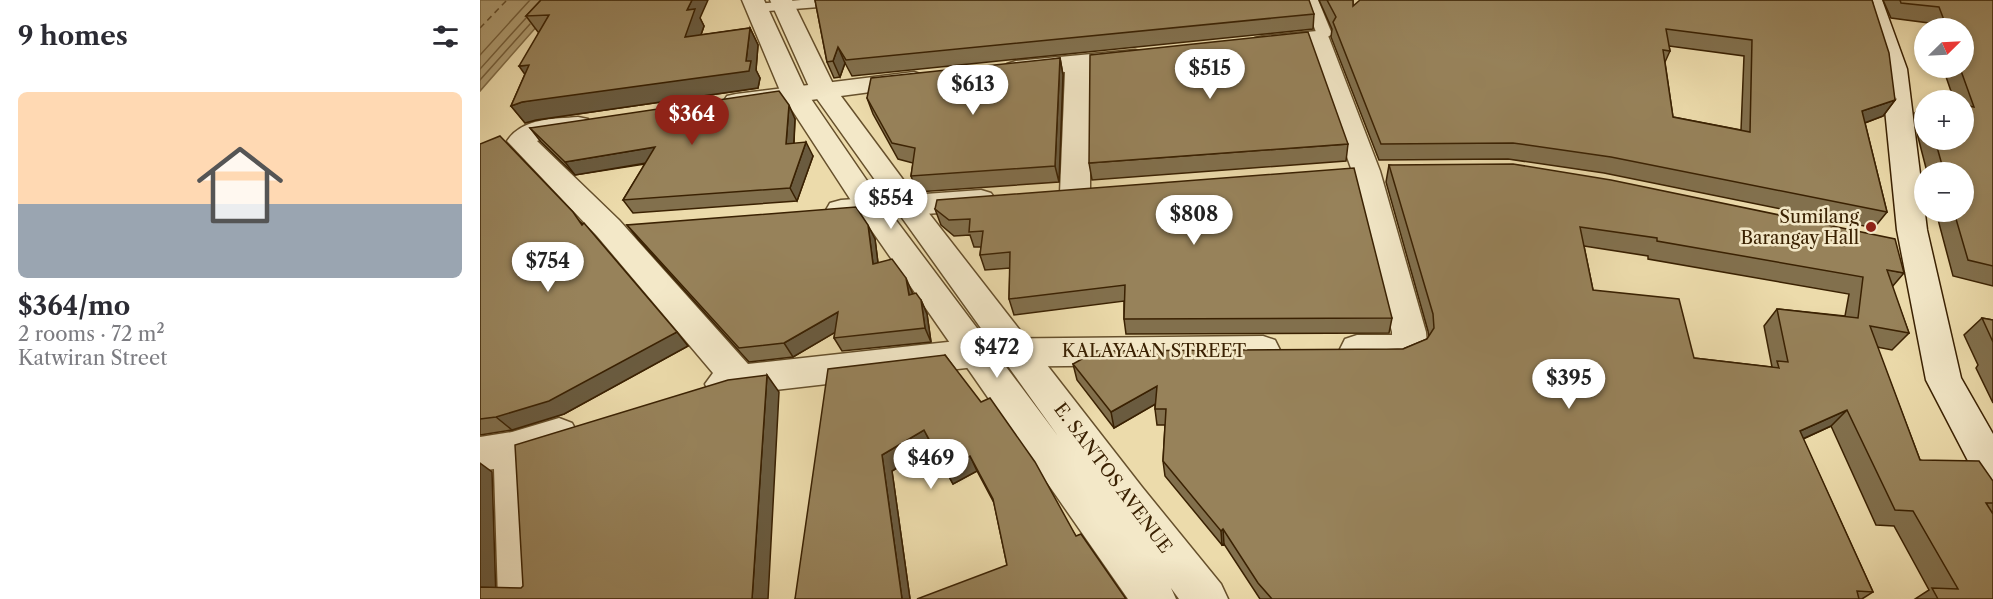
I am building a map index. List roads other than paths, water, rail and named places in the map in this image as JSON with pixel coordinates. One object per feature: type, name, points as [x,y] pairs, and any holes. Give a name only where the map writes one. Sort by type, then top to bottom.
[{"type":"street","points":[[1871,0],[1894,69],[1902,247],[1944,380],[1993,470]]},
{"type":"street","name":"E. SANTOS AVENUE","points":[[768,4],[809,91],[872,208],[1154,599]]},
{"type":"street","points":[[1237,46],[1317,38],[1365,172],[1409,332],[1410,344],[1399,349],[1327,350]]},
{"type":"street","points":[[996,71],[1157,55]]},
{"type":"street","points":[[1075,193],[1077,63]]},
{"type":"street","points":[[712,105],[809,91],[938,77]]},
{"type":"street","name":"E. SANTOS AVENUE","points":[[809,91],[908,205],[1206,599]]},
{"type":"street","points":[[606,121],[536,131],[525,135],[521,141],[608,228],[740,379]]},
{"type":"street","points":[[814,212],[1003,198]]},
{"type":"street","points":[[608,228],[642,225]]},
{"type":"street","name":"KALAYAAN STREET","points":[[694,393],[740,379],[975,353],[1291,350]]},
{"type":"street","points":[[520,599],[496,451],[591,424]]},
{"type":"lane","points":[[768,4],[857,0]]},
{"type":"lane","points":[[1311,0],[1324,34],[1317,38]]},
{"type":"water","points":[[480,0],[560,0],[480,91]]},
{"type":"place","name":"Sumilang Barangay Hall","points":[[1871,227]]}]
